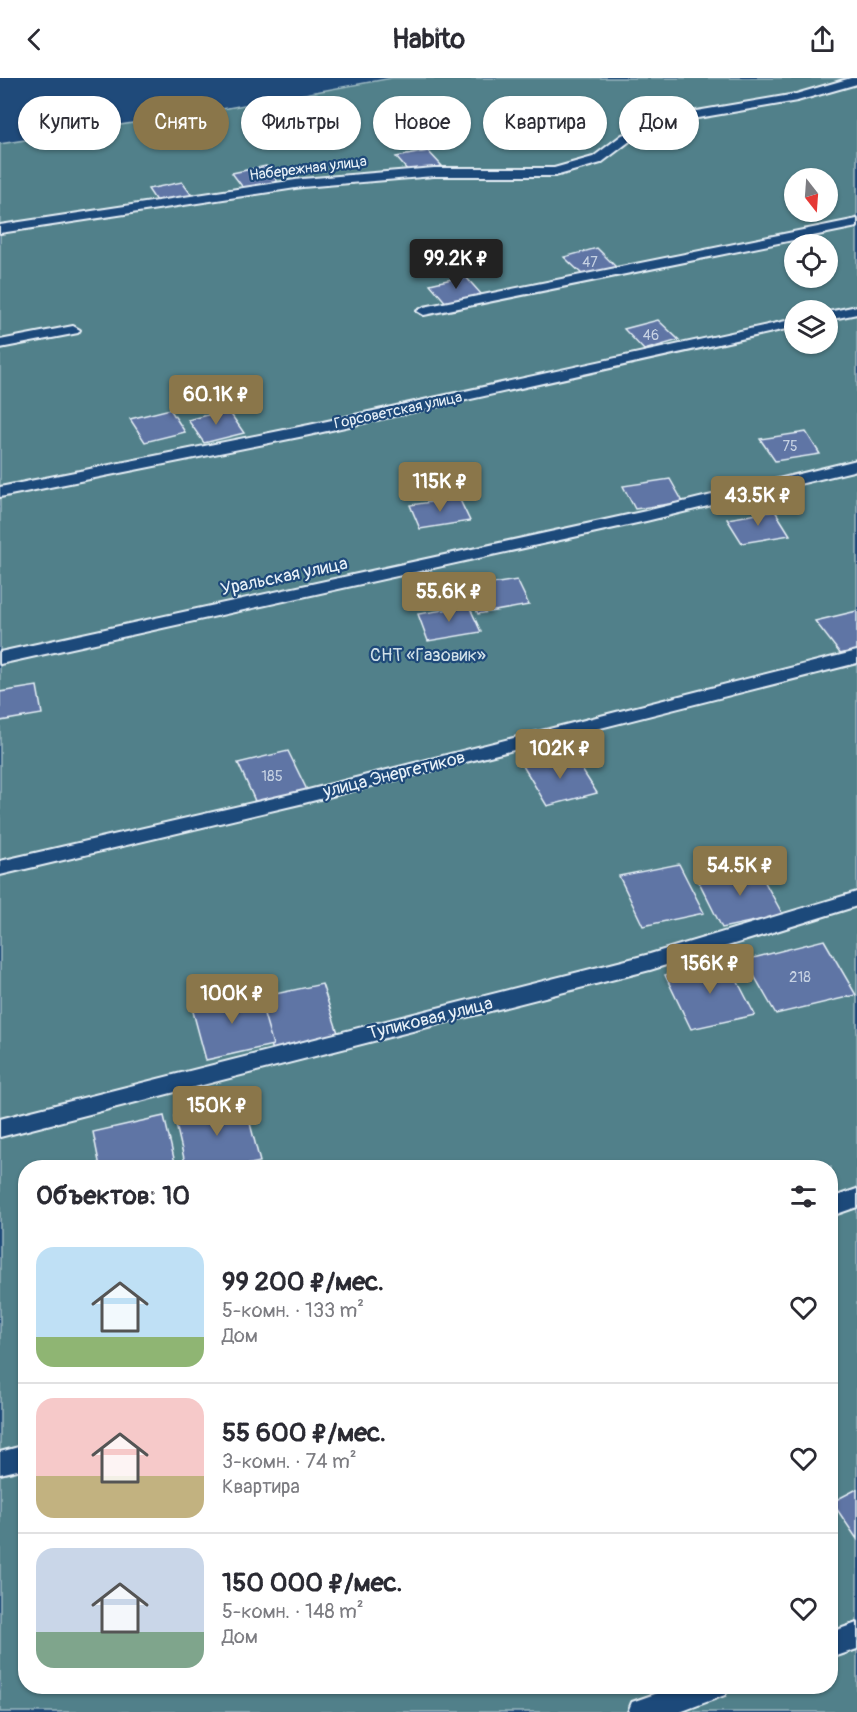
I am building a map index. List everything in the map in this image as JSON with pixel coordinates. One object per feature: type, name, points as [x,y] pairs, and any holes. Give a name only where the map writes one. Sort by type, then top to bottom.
[{"type":"lane","name":"Набережная улица","points":[[0,229],[302,183],[434,172],[555,172],[597,160],[626,138],[683,117],[797,97],[857,80]]},
{"type":"lane","points":[[424,311],[857,223]]},
{"type":"lane","points":[[838,314],[857,310]]},
{"type":"lane","name":"Горсоветская улица","points":[[0,492],[321,427],[784,325]]},
{"type":"lane","points":[[0,344],[74,330]]},
{"type":"lane","name":"Уральская улица","points":[[0,658],[646,516],[857,465]]},
{"type":"lane","name":"улица Энергетиков","points":[[0,868],[304,797],[857,657]]},
{"type":"lane","name":"Тупиковая улица","points":[[0,1128],[650,962],[857,899]]},
{"type":"lane","points":[[838,1205],[857,1198]]},
{"type":"lane","points":[[0,1463],[18,1458]]},
{"type":"lane","points":[[838,1643],[857,1636]]},
{"type":"lane","points":[[642,1712],[693,1694]]},
{"type":"green space","name":"СНТ «Газовик»","points":[[392,78],[857,78],[857,1712],[0,1712],[0,144],[18,141],[18,150],[121,150],[121,125],[133,123],[133,150],[229,150],[229,108],[241,106],[241,150],[361,150],[361,96],[294,96]]},
{"type":"building","points":[[428,151],[442,166],[409,172],[396,157]]},
{"type":"building","points":[[266,166],[278,182],[244,189],[232,173]]},
{"type":"building","points":[[182,182],[193,197],[158,204],[148,189]]},
{"type":"building","points":[[597,248],[616,267],[583,275],[564,257]]},
{"type":"building","points":[[465,276],[482,295],[447,304],[430,284]]},
{"type":"building","points":[[658,320],[679,340],[644,350],[624,329]]},
{"type":"building","points":[[170,409],[185,432],[145,442],[130,419]]},
{"type":"building","points":[[228,410],[244,433],[204,443],[188,420]]},
{"type":"building","points":[[806,432],[820,454],[775,461],[760,439]]},
{"type":"building","points":[[670,479],[683,502],[635,509],[623,486]]},
{"type":"building","points":[[459,498],[470,521],[420,529],[410,505]]},
{"type":"building","points":[[775,511],[790,535],[742,543],[727,519]]},
{"type":"building","points":[[517,580],[529,605],[478,614],[467,588]]},
{"type":"building","points":[[469,606],[481,632],[428,641],[418,614]]},
{"type":"building","points":[[857,611],[857,652],[842,656],[815,621]]},
{"type":"building","points":[[37,686],[42,714],[0,721],[0,692]]},
{"type":"building","points":[[288,751],[307,790],[256,803],[238,763]]},
{"type":"building","points":[[572,754],[597,793],[547,806],[523,766]]},
{"type":"building","points":[[679,864],[704,913],[643,926],[619,876]]},
{"type":"building","points":[[756,866],[783,915],[722,928],[697,878]]},
{"type":"building","points":[[824,940],[856,995],[776,1014],[745,960]]},
{"type":"building","points":[[727,961],[755,1015],[691,1029],[665,975]]},
{"type":"building","points":[[322,984],[340,1039],[273,1054],[256,998]]},
{"type":"building","points":[[257,990],[273,1045],[206,1060],[191,1004]]},
{"type":"building","points":[[244,1100],[259,1160],[184,1160],[174,1116]]},
{"type":"building","points":[[164,1116],[174,1160],[99,1160],[93,1132]]},
{"type":"building","points":[[857,1489],[857,1539],[838,1511],[838,1499]]}]
